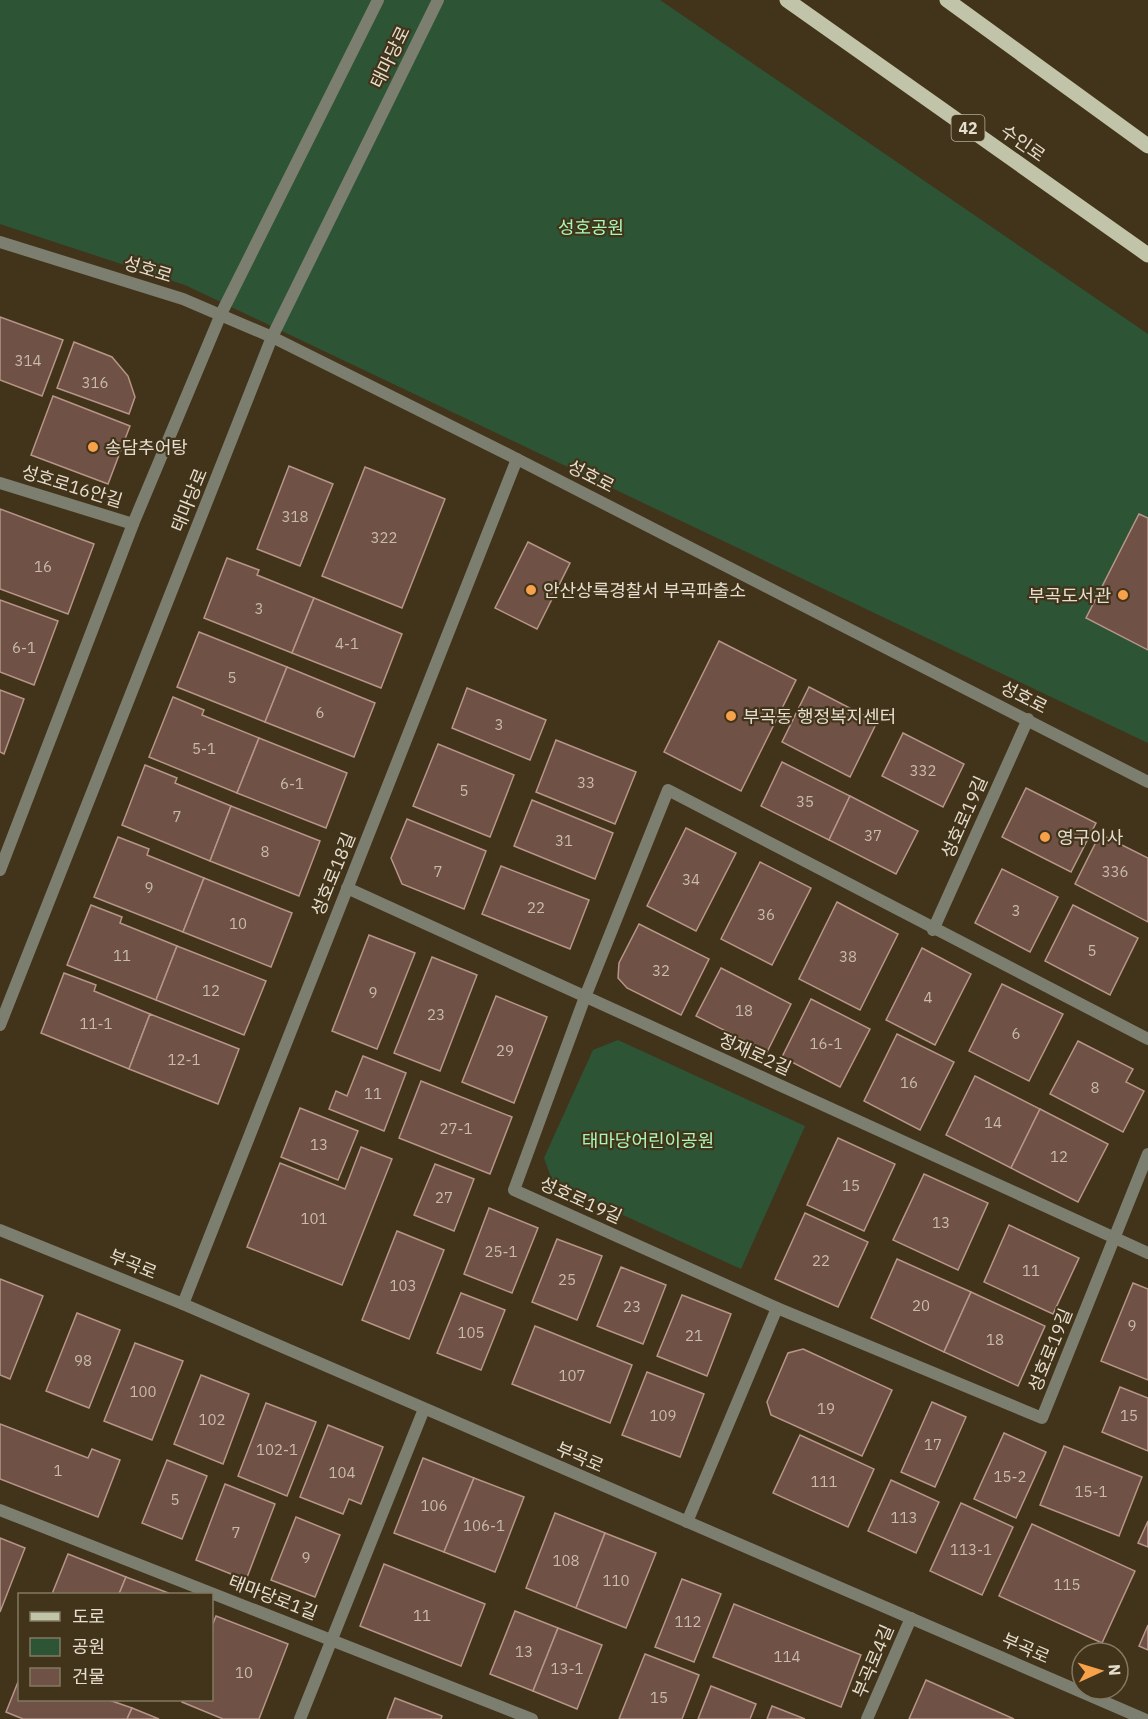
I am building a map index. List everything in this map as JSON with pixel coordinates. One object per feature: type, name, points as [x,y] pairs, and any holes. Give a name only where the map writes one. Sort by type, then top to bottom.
[{"type":"main road","name":"수인로","points":[[787,0],[1148,255]]},
{"type":"main road","points":[[947,0],[1148,146]]},
{"type":"street","name":"태마당로","points":[[0,870],[133,524],[221,314],[378,0]]},
{"type":"street","name":"태마당로","points":[[0,1025],[272,337],[438,0]]},
{"type":"street","name":"성호로","points":[[0,242],[183,299],[272,337],[517,459],[1148,782]]},
{"type":"street","name":"성호로18길","points":[[183,1304],[517,459]]},
{"type":"street","name":"성호로16안길","points":[[0,483],[133,524]]},
{"type":"street","name":"성호로19길","points":[[933,930],[1028,719]]},
{"type":"street","name":"성호로19길","points":[[1148,1039],[933,930],[668,790],[585,997],[514,1190],[777,1308],[1042,1418],[1148,1154]]},
{"type":"street","name":"정재로2길","points":[[347,888],[1148,1253]]},
{"type":"street","name":"부곡로","points":[[0,1230],[183,1304],[1144,1719]]},
{"type":"street","points":[[687,1522],[777,1308]]},
{"type":"street","points":[[300,1719],[424,1409]]},
{"type":"street","name":"태마당로1길","points":[[0,1510],[532,1719]]},
{"type":"street","name":"부곡로4길","points":[[867,1719],[911,1618]]},
{"type":"green space","name":"성호공원","points":[[0,0],[660,0],[1148,334],[1148,743],[185,285],[0,224]]},
{"type":"green space","name":"태마당어린이공원","points":[[618,1040],[805,1126],[741,1269],[553,1183],[544,1158],[593,1050]]},
{"type":"building","points":[[0,317],[63,340],[42,396],[0,380]]},
{"type":"building","points":[[74,342],[112,357],[128,376],[135,397],[129,414],[57,388]]},
{"type":"building","points":[[53,396],[130,426],[108,484],[31,455]]},
{"type":"building","points":[[289,466],[333,484],[300,566],[257,549]]},
{"type":"building","points":[[365,467],[445,499],[402,608],[322,576]]},
{"type":"building","points":[[0,509],[94,544],[68,614],[0,589]]},
{"type":"building","points":[[1139,514],[1148,518],[1148,650],[1086,618]]},
{"type":"building","points":[[528,542],[570,563],[537,629],[495,608]]},
{"type":"building","points":[[227,558],[259,570],[257,575],[314,598],[292,653],[204,618]]},
{"type":"building","points":[[314,598],[402,634],[381,688],[292,653]]},
{"type":"building","points":[[0,600],[58,621],[34,685],[0,672]]},
{"type":"building","points":[[199,632],[287,667],[265,722],[177,687]]},
{"type":"building","points":[[719,641],[796,680],[741,791],[664,752]]},
{"type":"building","points":[[287,667],[375,703],[354,757],[265,722]]},
{"type":"building","points":[[809,687],[877,722],[850,777],[782,742]]},
{"type":"building","points":[[467,688],[546,720],[530,760],[452,728]]},
{"type":"building","points":[[0,690],[24,699],[4,754],[0,752]]},
{"type":"building","points":[[173,697],[204,710],[202,715],[259,738],[237,793],[149,757]]},
{"type":"building","points":[[903,733],[964,764],[943,807],[882,776]]},
{"type":"building","points":[[259,738],[347,773],[326,828],[237,793]]},
{"type":"building","points":[[556,740],[636,772],[615,824],[536,792]]},
{"type":"building","points":[[438,744],[514,775],[490,837],[413,806]]},
{"type":"building","points":[[782,762],[850,796],[829,840],[761,806]]},
{"type":"building","points":[[145,765],[177,778],[175,783],[231,806],[210,861],[122,825]]},
{"type":"building","points":[[1026,788],[1096,823],[1071,872],[1002,837]]},
{"type":"building","points":[[850,796],[918,831],[896,874],[829,840]]},
{"type":"building","points":[[532,800],[613,833],[595,879],[514,846]]},
{"type":"building","points":[[231,806],[320,841],[299,896],[210,861]]},
{"type":"building","points":[[407,819],[486,851],[464,909],[402,884],[391,858]]},
{"type":"building","points":[[686,828],[736,853],[696,931],[647,906]]},
{"type":"building","points":[[1100,834],[1148,858],[1148,922],[1075,884]]},
{"type":"building","points":[[118,837],[149,849],[147,855],[204,878],[183,932],[94,897]]},
{"type":"building","points":[[760,862],[811,888],[772,965],[721,939]]},
{"type":"building","points":[[501,866],[589,900],[570,949],[482,914]]},
{"type":"building","points":[[1002,869],[1058,897],[1030,952],[975,923]]},
{"type":"building","points":[[204,878],[292,913],[271,967],[183,932]]},
{"type":"building","points":[[837,902],[898,934],[860,1010],[799,979]]},
{"type":"building","points":[[91,905],[122,917],[120,923],[177,946],[156,1000],[67,965]]},
{"type":"building","points":[[1073,905],[1138,938],[1110,995],[1045,961]]},
{"type":"building","points":[[639,924],[709,959],[681,1015],[627,988],[618,978],[619,963]]},
{"type":"building","points":[[369,935],[415,953],[377,1049],[332,1031]]},
{"type":"building","points":[[177,946],[266,981],[244,1035],[156,1000]]},
{"type":"building","points":[[922,948],[971,974],[935,1045],[886,1020]]},
{"type":"building","points":[[432,957],[477,975],[440,1071],[394,1053]]},
{"type":"building","points":[[721,968],[791,1004],[767,1052],[696,1016]]},
{"type":"building","points":[[64,973],[96,985],[94,991],[150,1014],[129,1069],[41,1033]]},
{"type":"building","points":[[1002,984],[1063,1014],[1029,1081],[969,1051]]},
{"type":"building","points":[[496,996],[547,1017],[514,1103],[462,1082]]},
{"type":"building","points":[[811,999],[870,1029],[840,1087],[782,1057]]},
{"type":"building","points":[[150,1014],[239,1049],[218,1104],[129,1069]]},
{"type":"building","points":[[897,1034],[954,1062],[920,1130],[864,1101]]},
{"type":"building","points":[[1078,1041],[1133,1069],[1126,1082],[1144,1091],[1123,1132],[1050,1094]]},
{"type":"building","points":[[363,1056],[406,1073],[384,1131],[329,1109],[336,1091],[347,1096]]},
{"type":"building","points":[[975,1076],[1040,1109],[1011,1168],[946,1135]]},
{"type":"building","points":[[421,1081],[512,1117],[490,1174],[399,1138]]},
{"type":"building","points":[[300,1108],[358,1131],[338,1180],[281,1157]]},
{"type":"building","points":[[1040,1109],[1108,1144],[1078,1202],[1011,1168]]},
{"type":"building","points":[[838,1138],[895,1164],[864,1231],[807,1205]]},
{"type":"building","points":[[361,1147],[392,1159],[342,1285],[247,1247],[280,1163],[345,1189]]},
{"type":"building","points":[[435,1164],[474,1179],[454,1231],[414,1215]]},
{"type":"building","points":[[924,1174],[988,1203],[958,1270],[893,1240]]},
{"type":"building","points":[[489,1208],[538,1228],[512,1293],[464,1274]]},
{"type":"building","points":[[805,1213],[868,1242],[838,1307],[775,1279]]},
{"type":"building","points":[[1009,1225],[1079,1258],[1053,1314],[984,1282]]},
{"type":"building","points":[[397,1231],[444,1250],[409,1339],[362,1320]]},
{"type":"building","points":[[557,1239],[602,1256],[577,1320],[532,1302]]},
{"type":"building","points":[[897,1259],[971,1292],[944,1352],[871,1318]]},
{"type":"building","points":[[621,1267],[666,1285],[643,1344],[597,1326]]},
{"type":"building","points":[[0,1279],[43,1296],[10,1379],[0,1375]]},
{"type":"building","points":[[1133,1283],[1148,1289],[1148,1380],[1101,1361]]},
{"type":"building","points":[[971,1292],[1045,1326],[1018,1386],[944,1352]]},
{"type":"building","points":[[461,1293],[505,1310],[481,1370],[437,1353]]},
{"type":"building","points":[[682,1295],[731,1314],[707,1376],[657,1356]]},
{"type":"building","points":[[77,1313],[120,1330],[89,1408],[46,1391]]},
{"type":"building","points":[[535,1326],[632,1365],[610,1423],[512,1384]]},
{"type":"building","points":[[135,1343],[183,1361],[152,1440],[104,1421]]},
{"type":"building","points":[[803,1349],[892,1390],[862,1456],[771,1415],[767,1402],[788,1353]]},
{"type":"building","points":[[647,1372],[704,1394],[680,1457],[622,1435]]},
{"type":"building","points":[[201,1375],[249,1394],[223,1464],[174,1444]]},
{"type":"building","points":[[1120,1387],[1148,1398],[1148,1451],[1102,1432]]},
{"type":"building","points":[[932,1402],[966,1417],[935,1487],[901,1472]]},
{"type":"building","points":[[266,1403],[316,1422],[287,1496],[238,1476]]},
{"type":"building","points":[[0,1424],[88,1458],[92,1449],[120,1460],[98,1517],[0,1479]]},
{"type":"building","points":[[328,1425],[383,1447],[361,1504],[349,1499],[343,1514],[300,1497]]},
{"type":"building","points":[[1004,1433],[1046,1452],[1016,1518],[974,1499]]},
{"type":"building","points":[[800,1435],[874,1469],[848,1527],[773,1493]]},
{"type":"building","points":[[1064,1446],[1142,1477],[1119,1536],[1040,1505]]},
{"type":"building","points":[[423,1458],[474,1478],[444,1552],[394,1533]]},
{"type":"building","points":[[167,1460],[207,1476],[182,1539],[142,1523]]},
{"type":"building","points":[[474,1478],[524,1497],[495,1572],[444,1552]]},
{"type":"building","points":[[891,1480],[939,1502],[916,1553],[868,1531]]},
{"type":"building","points":[[225,1484],[275,1504],[246,1580],[196,1560]]},
{"type":"building","points":[[961,1503],[1013,1527],[982,1595],[930,1571]]},
{"type":"building","points":[[555,1513],[605,1533],[576,1608],[526,1588]]},
{"type":"building","points":[[296,1517],[340,1535],[315,1597],[271,1580]]},
{"type":"building","points":[[1148,1521],[1148,1547],[1138,1543]]},
{"type":"building","points":[[1032,1524],[1135,1571],[1103,1641],[1098,1641],[999,1596]]},
{"type":"building","points":[[605,1533],[656,1553],[626,1628],[576,1608]]},
{"type":"building","points":[[0,1538],[25,1548],[0,1612]]},
{"type":"building","points":[[68,1554],[126,1577],[119,1593],[52,1593]]},
{"type":"building","points":[[384,1564],[485,1604],[461,1666],[360,1626]]},
{"type":"building","points":[[126,1577],[168,1593],[119,1593]]},
{"type":"building","points":[[682,1579],[721,1594],[694,1662],[655,1647]]},
{"type":"building","points":[[734,1604],[861,1655],[841,1707],[713,1657]]},
{"type":"building","points":[[515,1611],[558,1628],[533,1691],[490,1674]]},
{"type":"building","points":[[216,1616],[288,1644],[259,1719],[223,1719],[182,1702],[213,1701],[213,1624]]},
{"type":"building","points":[[1148,1625],[1148,1650],[1139,1646]]},
{"type":"building","points":[[558,1628],[602,1645],[577,1709],[533,1691]]},
{"type":"building","points":[[645,1654],[699,1675],[682,1719],[619,1719]]},
{"type":"building","points":[[926,1680],[1014,1719],[909,1719]]},
{"type":"building","points":[[18,1682],[18,1701],[112,1701],[132,1708],[127,1719],[23,1719],[6,1712]]},
{"type":"building","points":[[711,1686],[756,1704],[750,1719],[698,1719]]},
{"type":"building","points":[[395,1698],[442,1716],[441,1719],[387,1719]]},
{"type":"building","points":[[772,1706],[805,1719],[767,1719]]},
{"type":"building","points":[[132,1708],[159,1719],[127,1719]]},
{"type":"place","name":"송담추어탕","points":[[93,447]]},
{"type":"place","name":"안산상록경찰서 부곡파출소","points":[[531,590]]},
{"type":"place","name":"부곡도서관","points":[[1123,595]]},
{"type":"place","name":"부곡동 행정복지센터","points":[[731,716]]},
{"type":"place","name":"영구이사","points":[[1045,837]]}]
